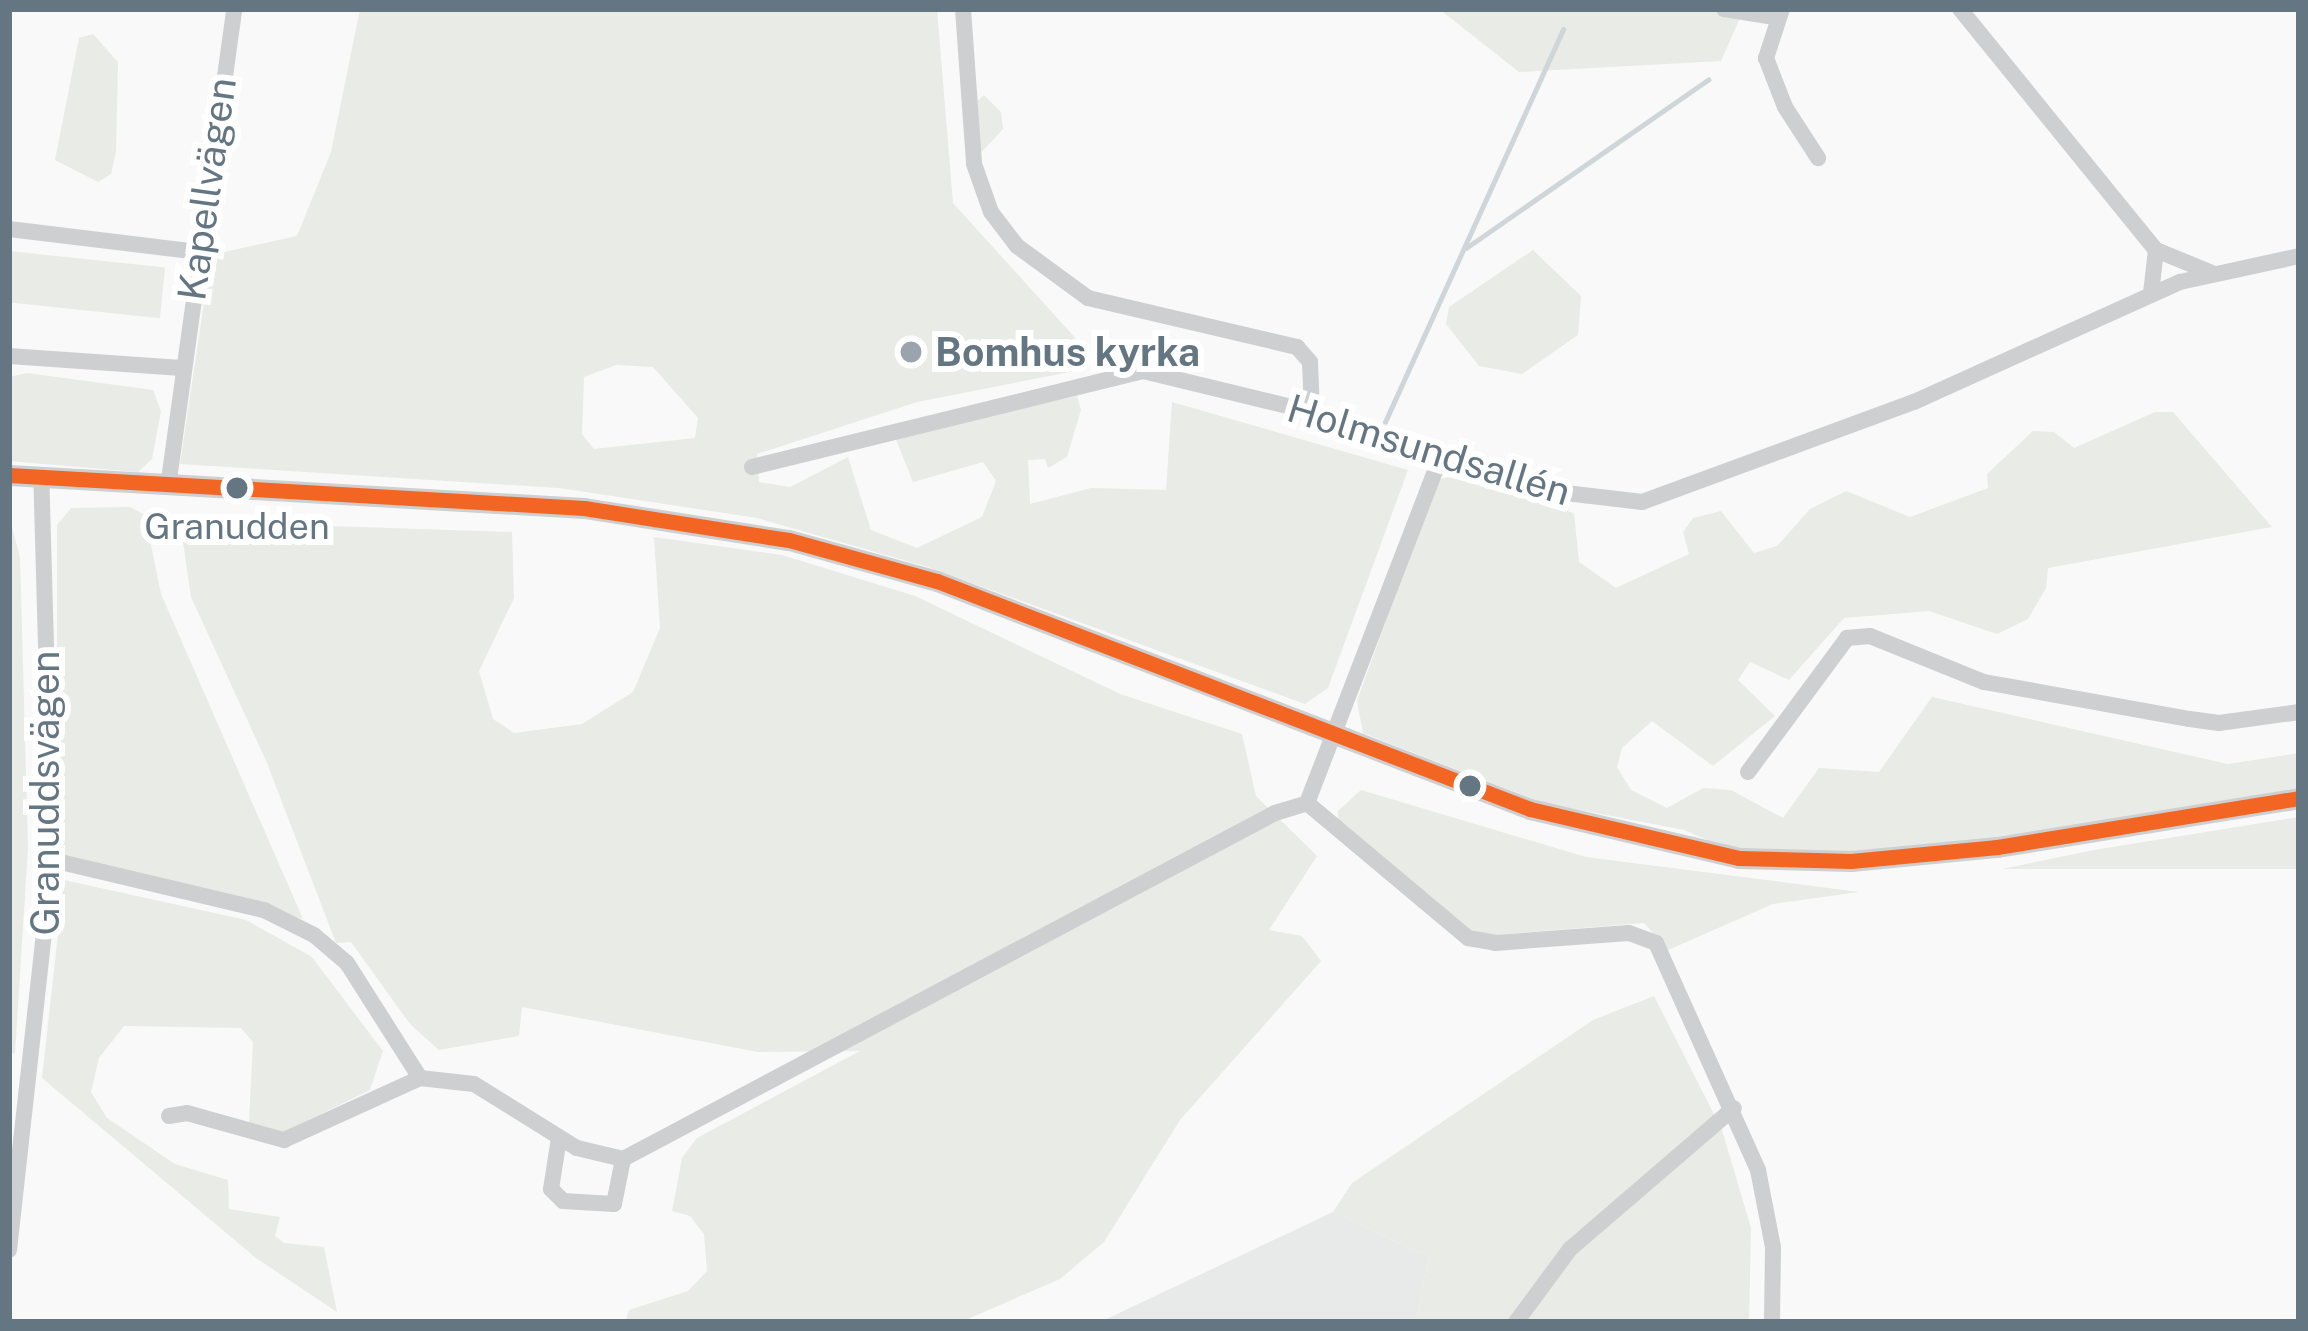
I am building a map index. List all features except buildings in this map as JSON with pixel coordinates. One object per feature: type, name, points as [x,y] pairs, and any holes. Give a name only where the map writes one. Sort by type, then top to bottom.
[{"type":"street","name":"Kapellvägen","points":[[168,487],[234,9]]},
{"type":"street","points":[[963,9],[974,164],[992,212],[1017,246],[1088,298],[1297,347],[1310,362],[1312,412]]},
{"type":"street","points":[[1724,9],[1778,13],[1770,71],[1818,158]]},
{"type":"street","points":[[1960,9],[2156,250],[2213,273]]},
{"type":"street","points":[[9,229],[198,252]]},
{"type":"street","points":[[2151,293],[2156,250]]},
{"type":"street","name":"Holmsundsallén","points":[[752,467],[1122,373],[1182,376],[1312,412],[1440,459],[1604,502],[1679,494],[1914,403],[2151,293],[2213,273],[2299,256]]},
{"type":"street","points":[[9,356],[182,368]]},
{"type":"street","points":[[169,1116],[187,1113],[284,1141],[420,1078],[474,1084],[559,1138],[623,1159],[1275,813],[1307,803],[1440,459]]},
{"type":"street","points":[[9,475],[584,508],[789,540],[937,581],[1530,809],[1738,858],[1851,861],[1997,847],[2299,798]]},
{"type":"street","name":"Granuddsvägen","points":[[9,1250],[34,1066],[52,860],[41,478]]},
{"type":"street","points":[[1748,772],[1847,638],[1870,636],[1984,682],[2219,723],[2299,712]]},
{"type":"street","points":[[1307,803],[1468,938],[1495,943],[1629,933],[1656,943],[1734,1108],[1764,1192],[1772,1322]]},
{"type":"street","points":[[52,860],[264,910],[314,935],[347,963],[420,1078]]},
{"type":"street","points":[[1516,1322],[1570,1249],[1734,1108]]},
{"type":"street","points":[[559,1138],[551,1189],[562,1201],[614,1204],[623,1159]]},
{"type":"shaded area","points":[[360,9],[937,9],[953,203],[1088,352],[1080,370],[917,402],[757,454],[759,482],[790,487],[848,457],[871,530],[917,548],[982,517],[996,481],[983,462],[913,482],[895,437],[1077,396],[1081,410],[1067,457],[1048,468],[1045,459],[1028,460],[1030,504],[1091,488],[1166,490],[1172,402],[1408,470],[1328,688],[1305,704],[928,567],[757,518],[559,488],[180,464],[211,255],[297,236],[331,152]],"holes":[[[616,365],[653,367],[698,418],[695,438],[594,449],[582,434],[584,377]]]},
{"type":"shaded area","points":[[1439,9],[1744,9],[1721,61],[1519,72]]},
{"type":"shaded area","points":[[93,34],[118,62],[116,152],[111,174],[98,182],[55,160],[79,38]]},
{"type":"shaded area","points":[[984,95],[1001,112],[1003,129],[979,155],[977,101]]},
{"type":"shaded area","points":[[1533,250],[1581,296],[1578,335],[1522,374],[1479,366],[1446,324],[1449,307]]},
{"type":"shaded area","points":[[9,251],[165,267],[160,318],[9,302]]},
{"type":"shaded area","points":[[27,373],[153,390],[161,411],[152,459],[138,472],[9,461],[9,377]]},
{"type":"shaded area","points":[[2155,412],[2173,412],[2272,527],[2048,568],[2046,588],[2028,619],[1997,634],[1929,611],[1844,618],[1789,680],[1750,662],[1738,680],[1775,716],[1713,766],[1652,721],[1622,748],[1617,767],[1631,790],[1667,808],[1703,788],[1731,790],[1783,818],[1819,768],[1879,772],[1932,697],[2228,764],[2299,753],[2299,788],[2000,839],[1852,856],[1738,853],[1684,830],[1544,803],[1363,733],[1357,701],[1437,480],[1449,477],[1574,513],[1579,562],[1616,588],[1689,554],[1683,532],[1693,518],[1721,511],[1754,553],[1777,546],[1810,509],[1846,491],[1910,517],[1988,488],[1987,474],[2033,431],[2054,432],[2074,448]]},
{"type":"shaded area","points":[[130,507],[145,515],[161,594],[303,919],[57,854],[57,525],[71,508]]},
{"type":"shaded area","points":[[9,516],[20,557],[28,847],[15,1054],[9,1051]]},
{"type":"shaded area","points":[[180,521],[512,532],[514,598],[479,671],[493,719],[514,733],[582,724],[633,692],[660,628],[654,537],[782,555],[915,596],[1120,694],[1242,734],[1256,796],[1317,856],[1269,930],[1302,936],[1321,961],[1180,1120],[1104,1242],[1060,1279],[961,1322],[625,1322],[629,1310],[688,1291],[707,1271],[704,1234],[690,1216],[672,1211],[682,1158],[697,1138],[860,1051],[758,1052],[522,1007],[519,1036],[439,1050],[410,1024],[351,942],[336,943],[267,763],[191,597]]},
{"type":"shaded area","points":[[1361,790],[1586,857],[1859,892],[1773,904],[1668,950],[1644,923],[1481,936],[1447,918],[1338,822],[1338,811]]},
{"type":"shaded area","points":[[2299,817],[2299,869],[2002,869],[2094,850]]},
{"type":"shaded area","points":[[64,880],[246,920],[312,957],[383,1051],[370,1090],[280,1134],[249,1123],[253,1042],[241,1028],[124,1026],[99,1058],[91,1092],[107,1118],[175,1164],[228,1180],[229,1209],[280,1217],[275,1236],[284,1243],[324,1247],[337,1312],[256,1258],[42,1078]]},
{"type":"shaded area","points":[[1654,996],[1722,1130],[1751,1228],[1749,1322],[1416,1322],[1428,1257],[1333,1212],[1352,1183],[1593,1020]]},
{"type":"shaded area","points":[[1333,1212],[1428,1257],[1416,1322],[1100,1322]]},
{"type":"waterway","points":[[1385,422],[1563,29]]},
{"type":"waterway","points":[[1466,248],[1708,80]]},
{"type":"transit line","points":[[9,475],[584,508],[789,540],[937,581],[1530,809],[1739,858],[1851,861],[1997,847],[2299,798]]},
{"type":"place","name":"Bomhus kyrka","points":[[911,352]]},
{"type":"place","name":"Granudden","points":[[237,488]]}]
